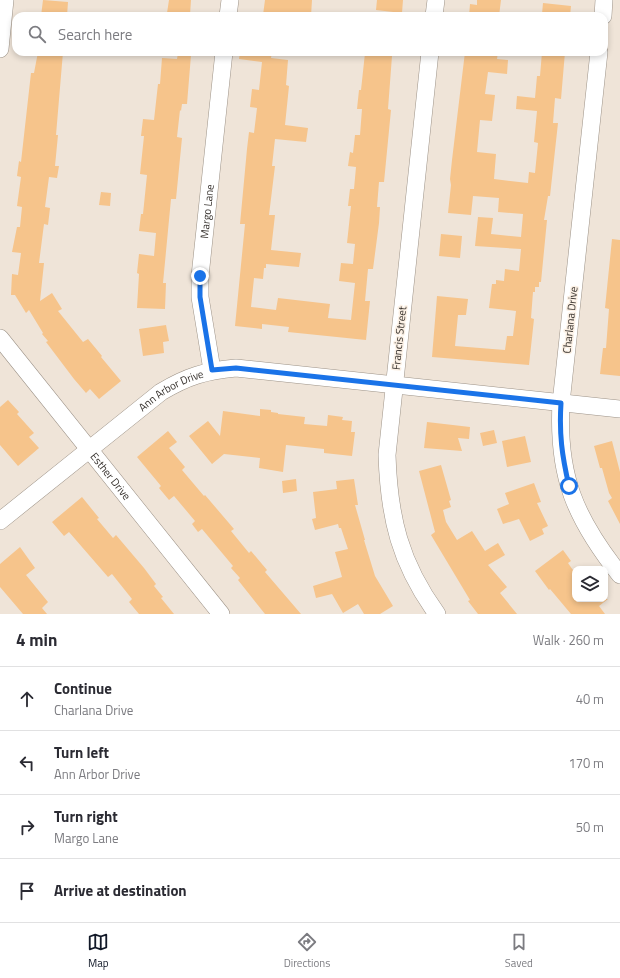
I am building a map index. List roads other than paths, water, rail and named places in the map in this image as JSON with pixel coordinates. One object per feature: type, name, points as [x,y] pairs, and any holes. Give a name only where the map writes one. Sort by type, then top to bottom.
[{"type":"street","points":[[0,49],[5,0]]},
{"type":"street","points":[[228,12],[230,0]]},
{"type":"street","points":[[434,12],[436,0]]},
{"type":"street","points":[[603,12],[604,0]]},
{"type":"street","name":"Margo Lane","points":[[212,370],[200,297],[200,276],[224,56]]},
{"type":"street","name":"Francis Street","points":[[430,56],[387,455],[388,486],[392,516],[400,545],[412,573],[427,600],[437,614]]},
{"type":"street","name":"Charlana Drive","points":[[599,56],[561,403],[560,428],[562,458],[569,486],[579,514],[591,536],[620,575]]},
{"type":"street","name":"Esther Drive","points":[[0,338],[222,614]]},
{"type":"street","name":"Ann Arbor Drive","points":[[0,521],[161,392],[188,377],[212,370],[236,368],[620,409]]}]
